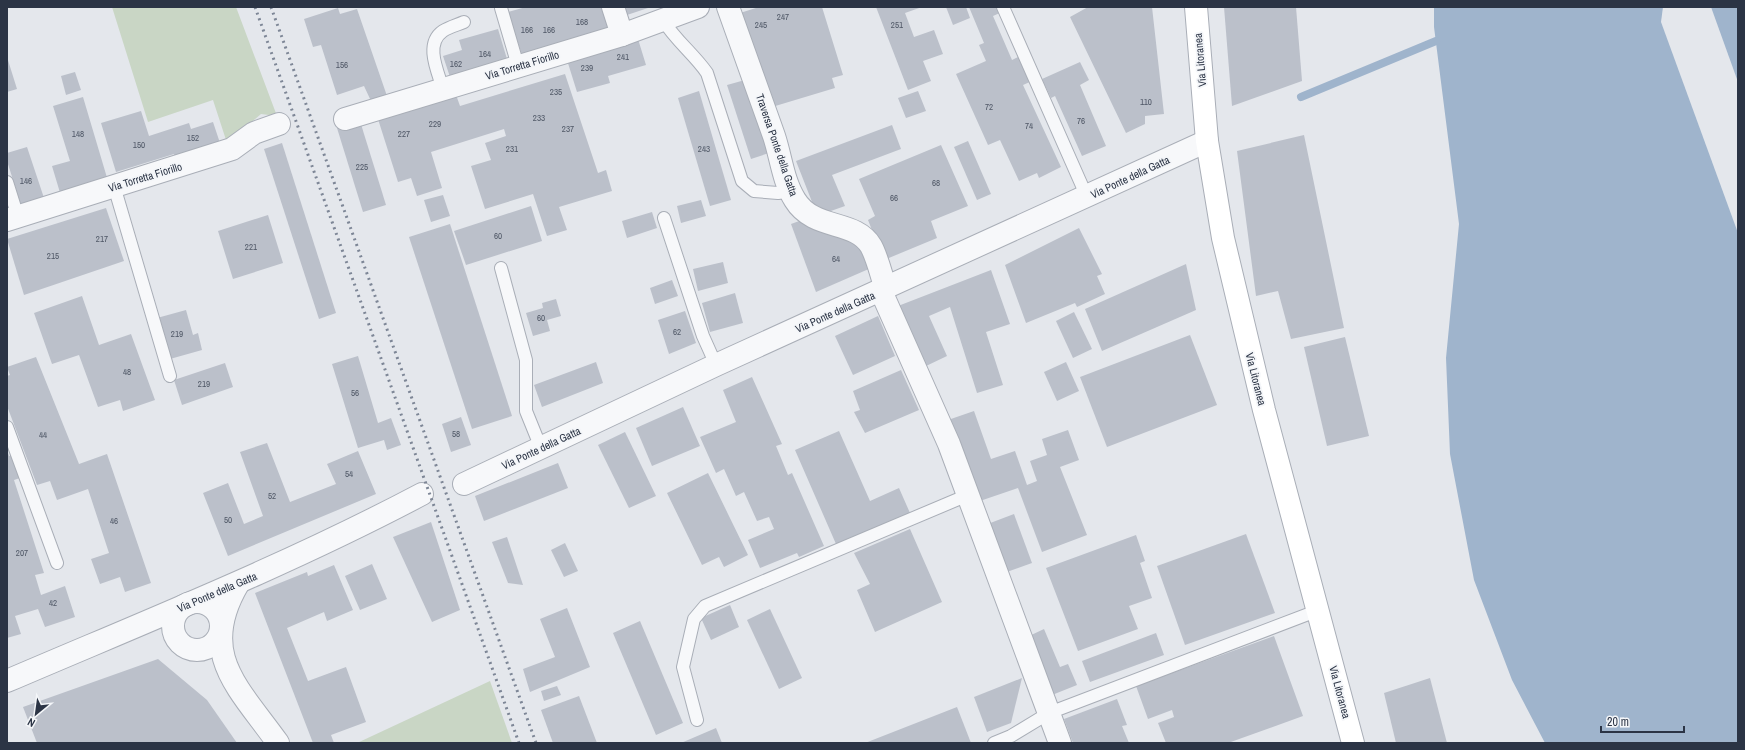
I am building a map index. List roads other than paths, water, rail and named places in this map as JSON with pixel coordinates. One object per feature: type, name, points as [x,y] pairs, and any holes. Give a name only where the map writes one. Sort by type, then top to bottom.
[{"type":"street","points":[[613,7],[622,35]]},
{"type":"street","name":"Via Torretta Fiorillo","points":[[345,119],[622,35],[698,7]]},
{"type":"street","name":"Traversa Ponte della Gatta","points":[[728,7],[795,200],[803,210],[816,219],[856,231],[870,245],[884,290],[949,444],[1060,743]]},
{"type":"street","name":"Via Litoranea","points":[[1196,7],[1208,141],[1223,238],[1264,410],[1319,610],[1353,743]]},
{"type":"street","name":"Via Torretta Fiorillo","points":[[12,218],[232,149],[254,133],[279,124]]},
{"type":"street","name":"Via Ponte della Gatta","points":[[464,484],[716,366],[1208,141]]},
{"type":"street","name":"Via Ponte della Gatta","points":[[7,681],[238,584],[371,521],[422,494]]},
{"type":"street","points":[[238,584],[228,601],[220,626],[216,641],[210,646],[194,650],[187,648],[181,644],[173,631],[175,616],[185,606],[201,603],[209,606],[217,614],[220,626],[222,657],[230,676],[278,743]]},
{"type":"street","points":[[133,627],[160,633],[208,660],[230,676]]},
{"type":"lane","points":[[1003,7],[1087,196]]},
{"type":"lane","points":[[501,8],[518,66]]},
{"type":"lane","points":[[663,20],[672,34],[698,60],[707,73],[742,181],[754,191],[778,193],[791,191]]},
{"type":"lane","points":[[443,89],[434,57],[434,43],[443,31],[464,22]]},
{"type":"lane","points":[[7,182],[12,218]]},
{"type":"lane","points":[[114,186],[170,376]]},
{"type":"lane","points":[[664,218],[703,336],[716,366]]},
{"type":"lane","points":[[501,268],[526,360],[526,411],[541,448]]},
{"type":"lane","points":[[7,427],[57,563]]},
{"type":"lane","points":[[697,720],[683,667],[694,619],[705,606],[968,495]]},
{"type":"lane","points":[[994,743],[1011,736],[1050,713],[1319,610]]},
{"type":"water","points":[[1434,7],[1738,7],[1738,743],[1545,743],[1512,680],[1474,580],[1450,454],[1446,358],[1459,224],[1434,27]]},
{"type":"waterway","points":[[1301,97],[1436,41]]},
{"type":"railway","points":[[255,7],[519,743]]},
{"type":"railway","points":[[271,7],[536,743]]}]
